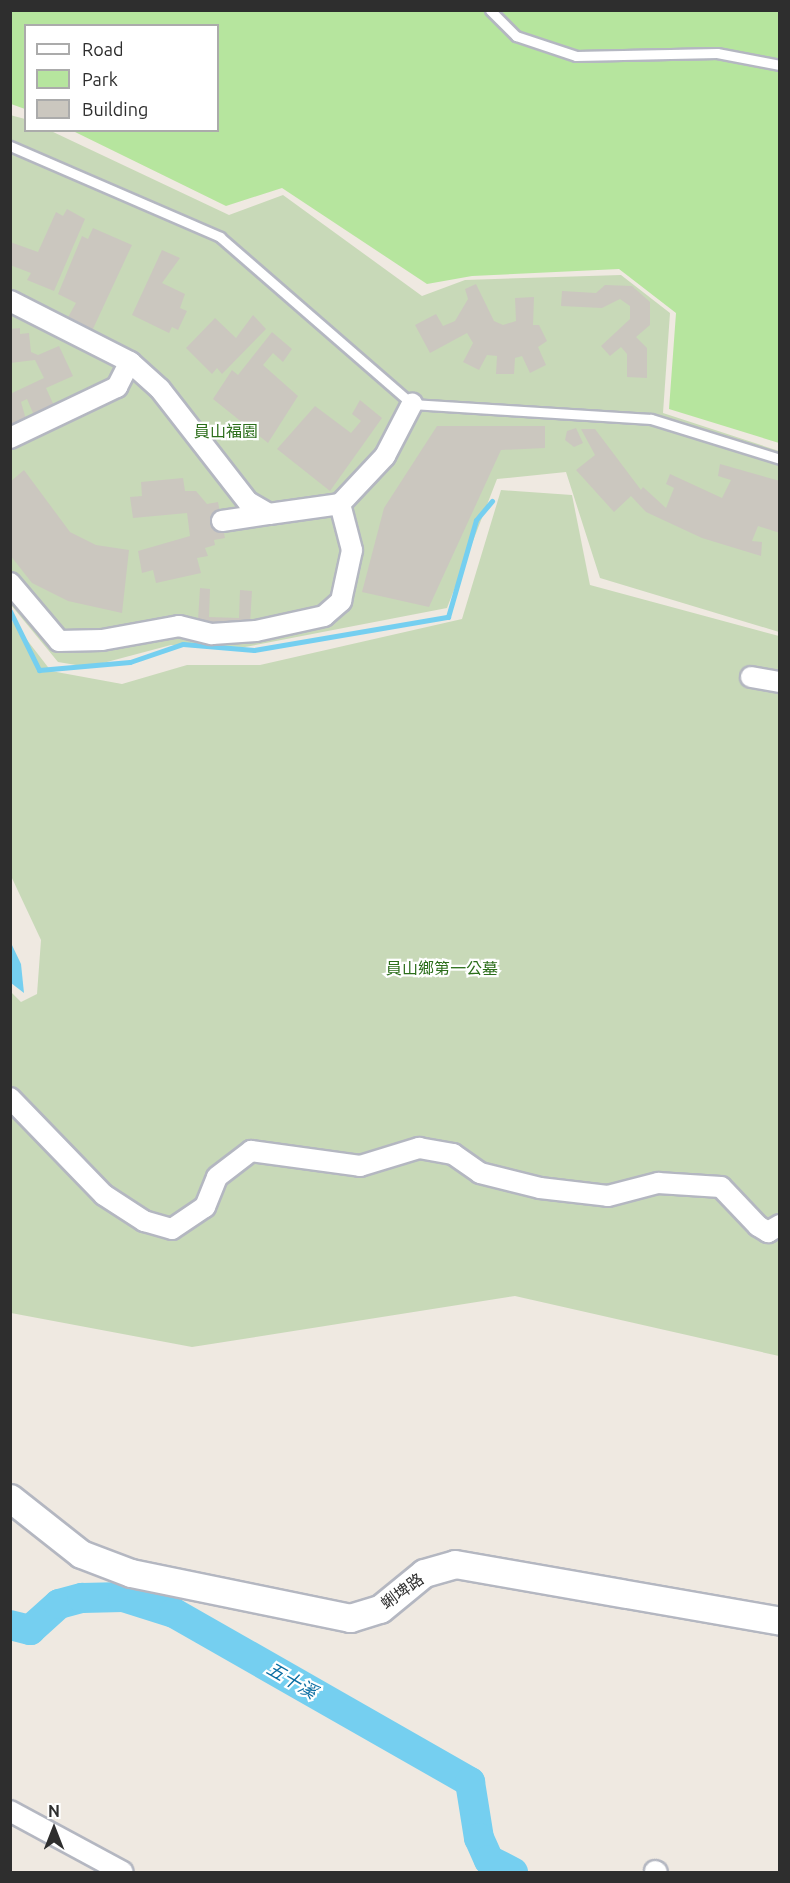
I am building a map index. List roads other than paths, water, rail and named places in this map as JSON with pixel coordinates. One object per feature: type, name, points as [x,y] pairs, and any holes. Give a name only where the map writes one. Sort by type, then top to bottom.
[{"type":"street","points":[[10,301],[130,362],[160,389],[248,502],[268,514]]},
{"type":"street","points":[[10,438],[117,387],[130,362]]},
{"type":"street","points":[[222,521],[340,504],[385,456],[412,404]]},
{"type":"street","points":[[10,583],[59,641],[102,640],[179,626],[213,634],[256,631],[324,616],[341,601],[352,550],[340,504]]},
{"type":"street","points":[[751,677],[780,682]]},
{"type":"street","points":[[10,1098],[104,1195],[144,1221],[172,1229],[205,1207],[217,1177],[251,1151],[360,1166],[419,1148],[453,1154],[480,1173],[540,1188],[608,1196],[658,1183],[721,1187],[758,1226],[768,1232],[780,1225]]},
{"type":"street","name":"蜊埤路","points":[[10,1498],[81,1554],[131,1573],[350,1617],[380,1609],[424,1573],[455,1564],[780,1621]]},
{"type":"street","points":[[10,1811],[123,1872]]},
{"type":"lane","points":[[490,10],[516,36],[576,56],[717,53],[780,65]]},
{"type":"lane","points":[[10,146],[220,237],[412,404],[651,419],[780,459]]},
{"type":"water","points":[[11,943],[21,964],[24,993],[11,983]]},
{"type":"waterway","points":[[10,611],[39,670],[130,662],[183,644],[254,650],[448,617],[476,520],[492,501]]},
{"type":"waterway","name":"五十溪","points":[[10,1625],[30,1630],[59,1604],[82,1598],[123,1597],[174,1613],[470,1782],[479,1838],[489,1860],[513,1872]]},
{"type":"park label","name":"員山福園","points":[[226,431]]},
{"type":"park label","name":"員山鄉第一公墓","points":[[442,968]]}]
